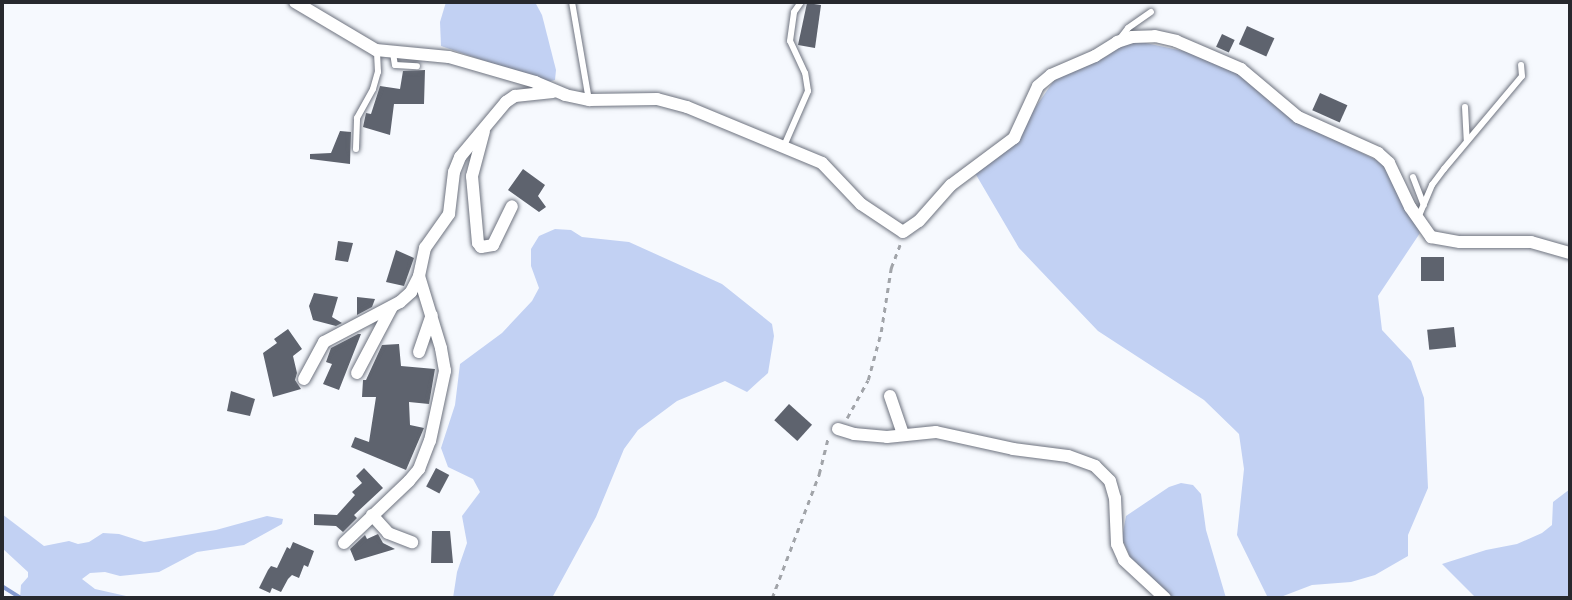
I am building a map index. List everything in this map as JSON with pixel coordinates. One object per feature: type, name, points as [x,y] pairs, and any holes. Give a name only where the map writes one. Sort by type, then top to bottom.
[{"type":"street","points":[[295,2],[376,50],[449,57],[535,82],[553,92],[589,100],[665,101],[822,163],[869,210],[892,226],[907,230],[951,185],[983,164],[1014,138],[1038,86],[1051,75],[1095,56],[1116,42],[1132,37],[1155,36],[1176,41],[1241,69],[1298,117],[1383,158],[1393,171],[1417,219],[1431,237],[1447,241],[1531,242],[1570,253]]},
{"type":"street","points":[[304,379],[324,342],[392,307],[411,292],[419,276],[425,248],[449,214],[454,172],[460,157],[506,102],[515,96],[553,92]]},
{"type":"street","points":[[485,128],[472,176],[477,236],[481,247],[493,245],[512,206]]},
{"type":"street","points":[[344,543],[419,468],[430,441],[446,371],[419,276]]},
{"type":"street","points":[[357,373],[392,307]]},
{"type":"street","points":[[419,352],[432,315]]},
{"type":"street","points":[[890,396],[903,434]]},
{"type":"street","points":[[838,429],[854,435],[887,437],[936,432],[1013,449],[1068,456],[1095,466],[1110,481],[1113,489],[1117,544],[1124,559],[1165,598]]},
{"type":"street","points":[[372,515],[388,533],[412,542]]},
{"type":"lane","points":[[572,2],[589,100]]},
{"type":"lane","points":[[783,146],[808,91],[805,73],[790,41],[794,12],[801,2]]},
{"type":"lane","points":[[1116,42],[1128,27],[1151,12]]},
{"type":"lane","points":[[356,149],[357,118],[378,72],[376,50]]},
{"type":"lane","points":[[393,53],[395,65],[417,66]]},
{"type":"lane","points":[[1417,219],[1432,185],[1522,76],[1521,65]]},
{"type":"lane","points":[[1465,107],[1467,142]]},
{"type":"lane","points":[[1413,177],[1424,205]]},
{"type":"shaded area","points":[[446,2],[535,2],[542,15],[556,70],[555,80],[547,82],[441,46],[440,22]]},
{"type":"shaded area","points":[[1141,42],[1188,52],[1236,71],[1354,149],[1382,163],[1420,233],[1378,296],[1382,330],[1411,361],[1424,398],[1428,488],[1408,535],[1408,556],[1375,575],[1351,582],[1312,585],[1278,598],[1268,598],[1237,535],[1244,469],[1239,434],[1204,400],[1098,331],[1019,248],[975,173],[1028,118],[1055,79],[1107,56],[1122,45]]},
{"type":"shaded area","points":[[555,229],[571,230],[582,237],[629,242],[722,284],[772,324],[774,336],[768,373],[747,392],[725,381],[677,401],[638,430],[624,449],[596,517],[552,598],[453,598],[457,572],[467,543],[462,516],[480,492],[473,479],[448,467],[441,448],[455,405],[460,364],[502,333],[532,301],[539,288],[531,266],[531,249],[539,236]]},
{"type":"shaded area","points":[[1181,483],[1193,485],[1201,494],[1206,530],[1226,598],[1163,598],[1137,573],[1122,538],[1126,516],[1169,487]]},
{"type":"shaded area","points":[[1570,489],[1570,598],[1476,598],[1442,564],[1486,550],[1517,544],[1542,533],[1552,525],[1553,502]]},
{"type":"shaded area","points":[[2,514],[44,546],[69,541],[78,544],[89,542],[103,533],[119,534],[144,542],[216,530],[267,516],[283,519],[282,524],[244,545],[197,552],[159,572],[120,576],[105,572],[90,573],[82,579],[95,589],[135,598],[20,598],[21,585],[28,577],[28,572],[2,548]]},
{"type":"building","points":[[807,3],[821,5],[815,48],[798,45]]},
{"type":"building","points":[[1247,26],[1274,38],[1266,56],[1239,44]]},
{"type":"building","points":[[1222,34],[1235,40],[1229,53],[1216,47]]},
{"type":"building","points":[[425,70],[424,104],[394,104],[390,135],[363,127],[366,113],[371,114],[380,86],[400,89],[403,71]]},
{"type":"building","points":[[1320,93],[1347,105],[1340,123],[1312,110]]},
{"type":"building","points":[[340,131],[351,132],[350,164],[310,159],[310,154],[331,153]]},
{"type":"building","points":[[523,169],[545,185],[538,196],[546,207],[539,212],[508,190]]},
{"type":"building","points":[[338,241],[353,243],[348,262],[335,260]]},
{"type":"building","points":[[396,250],[414,258],[404,286],[386,282]]},
{"type":"building","points":[[1421,257],[1444,257],[1444,281],[1421,281]]},
{"type":"building","points":[[314,293],[338,297],[332,317],[342,323],[336,326],[313,320],[309,306]]},
{"type":"building","points":[[357,297],[375,299],[372,307],[357,315]]},
{"type":"building","points":[[1454,327],[1456,347],[1429,350],[1427,330]]},
{"type":"building","points":[[288,329],[302,349],[293,356],[297,373],[295,380],[301,389],[273,397],[263,353],[277,343],[274,339]]},
{"type":"building","points":[[361,334],[339,390],[323,384],[332,364],[326,362],[331,348]]},
{"type":"building","points":[[399,344],[401,366],[435,369],[429,404],[409,402],[410,425],[424,428],[406,470],[351,447],[355,437],[369,442],[376,397],[362,397],[363,380],[366,380],[382,345]]},
{"type":"building","points":[[231,391],[255,399],[250,416],[227,411]]},
{"type":"building","points":[[789,404],[812,425],[797,441],[774,420]]},
{"type":"building","points":[[364,468],[383,488],[354,515],[357,518],[343,532],[336,526],[314,525],[314,514],[337,515],[355,495],[352,492],[362,483],[356,476]]},
{"type":"building","points":[[436,468],[449,475],[439,494],[426,487]]},
{"type":"building","points":[[432,531],[450,531],[453,563],[431,563]]},
{"type":"building","points":[[378,534],[383,543],[395,549],[355,561],[350,549],[365,535],[367,539]]},
{"type":"building","points":[[293,542],[314,551],[308,567],[304,565],[299,578],[292,575],[281,592],[272,588],[270,593],[259,588],[268,570],[271,566],[277,568],[287,547],[290,549]]},
{"type":"waterway","points":[[2,586],[21,598]]}]
